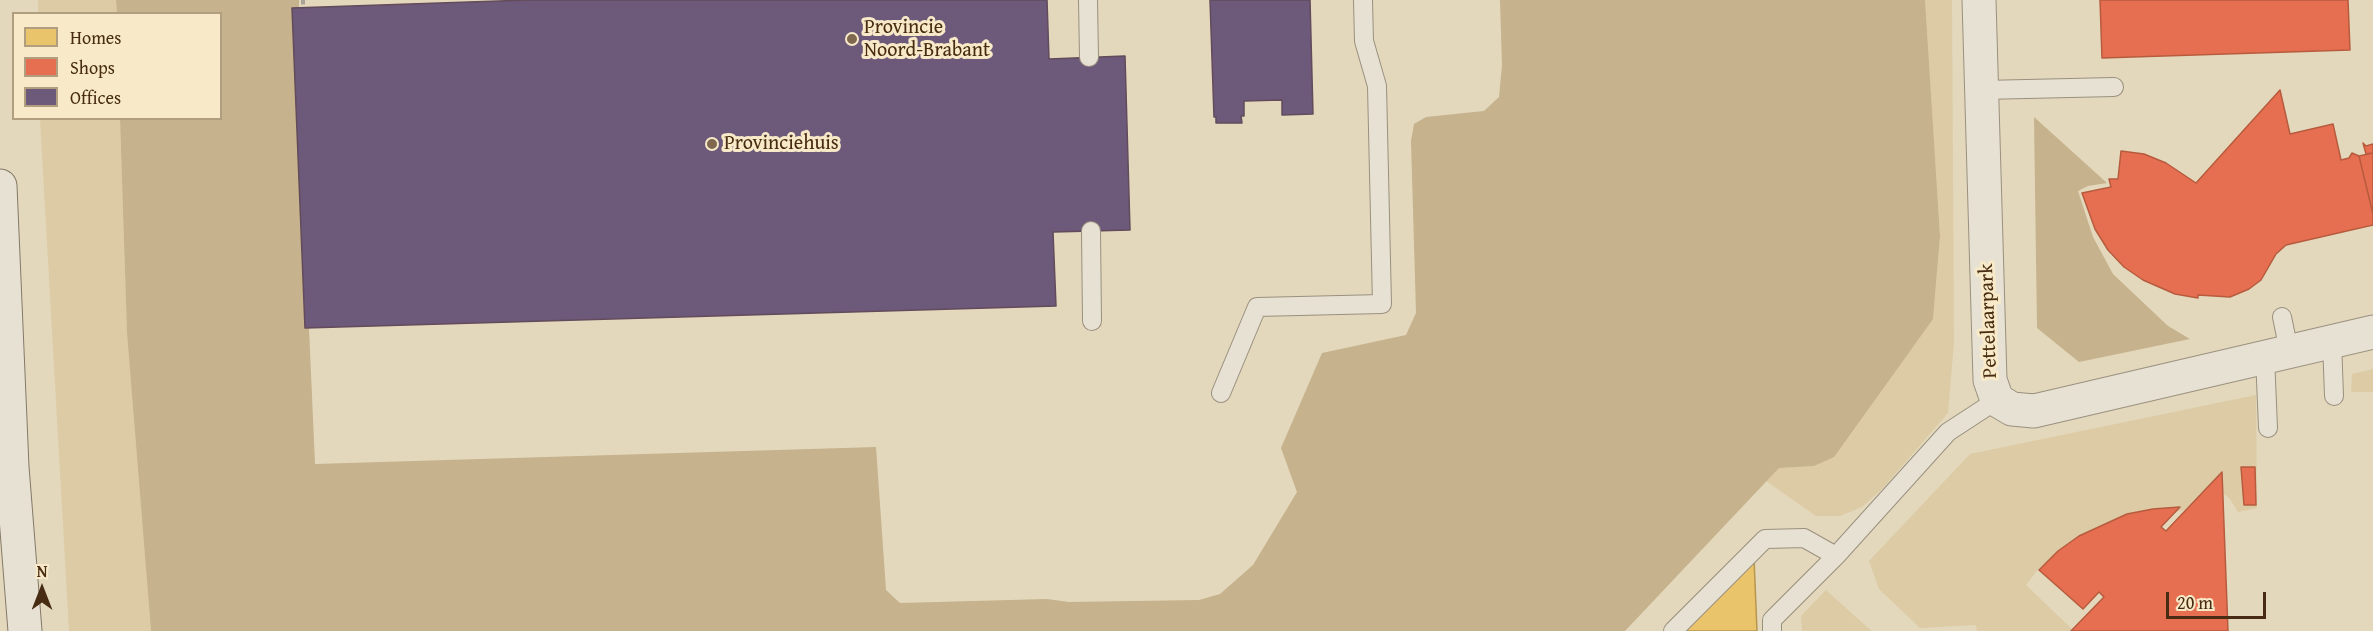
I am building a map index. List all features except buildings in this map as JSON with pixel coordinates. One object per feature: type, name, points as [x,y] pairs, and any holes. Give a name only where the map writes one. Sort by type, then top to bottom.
[{"type":"street","name":"Pettelaarpark","points":[[1979,0],[1990,371],[1992,390],[1996,400],[2012,409],[2034,411],[2373,332]]},
{"type":"street","points":[[0,186],[12,467],[25,631]]},
{"type":"lane","points":[[1088,0],[1089,57]]},
{"type":"lane","points":[[1221,393],[1257,307],[1382,304],[1377,86],[1364,41],[1363,0]]},
{"type":"lane","points":[[1983,90],[2114,87]]},
{"type":"lane","points":[[1091,231],[1092,321]]},
{"type":"lane","points":[[2268,428],[2282,317]]},
{"type":"lane","points":[[2332,341],[2334,396]]},
{"type":"lane","points":[[1772,631],[1772,620],[1836,556],[1948,432],[1996,400]]},
{"type":"lane","points":[[1673,631],[1765,539],[1804,538],[1836,556]]},
{"type":"path","points":[[303,0],[303,7]]},
{"type":"shaded area","points":[[38,0],[116,0],[117,12],[38,12]]},
{"type":"shaded area","points":[[116,0],[299,0],[299,8],[292,8],[305,327],[309,328],[315,464],[876,447],[886,590],[900,603],[1047,599],[1069,602],[1199,600],[1220,594],[1253,565],[1297,492],[1281,448],[1322,353],[1406,335],[1416,313],[1411,141],[1414,124],[1426,117],[1484,111],[1499,97],[1502,65],[1500,0],[1925,0],[1940,236],[1933,319],[1834,457],[1814,466],[1779,468],[1625,631],[151,631],[127,333],[120,120],[222,120],[222,12],[117,12]]},
{"type":"shaded area","points":[[1925,0],[1952,0],[1954,342],[1948,413],[1883,488],[1862,507],[1840,516],[1816,516],[1766,481],[1779,468],[1814,466],[1933,319],[1940,236]]},
{"type":"shaded area","points":[[2034,117],[2107,183],[2088,186],[2078,191],[2093,237],[2113,274],[2168,326],[2190,339],[2079,362],[2037,328]]},
{"type":"shaded area","points":[[40,120],[120,120],[127,333],[151,631],[69,631]]},
{"type":"shaded area","points":[[2373,369],[2373,392],[2351,392],[2352,374]]},
{"type":"shaded area","points":[[2256,395],[2257,508],[2238,512],[2230,499],[2213,484],[2184,510],[2162,515],[2067,549],[2039,568],[2026,585],[2074,631],[1977,631],[1976,625],[1920,628],[1879,589],[1869,561],[1970,454]]},
{"type":"shaded area","points":[[1826,590],[1872,631],[1802,631],[1801,616]]},
{"type":"place","name":"Provincie Noord-Brabant","points":[[852,39]]},
{"type":"place","name":"Provinciehuis","points":[[712,144]]}]
